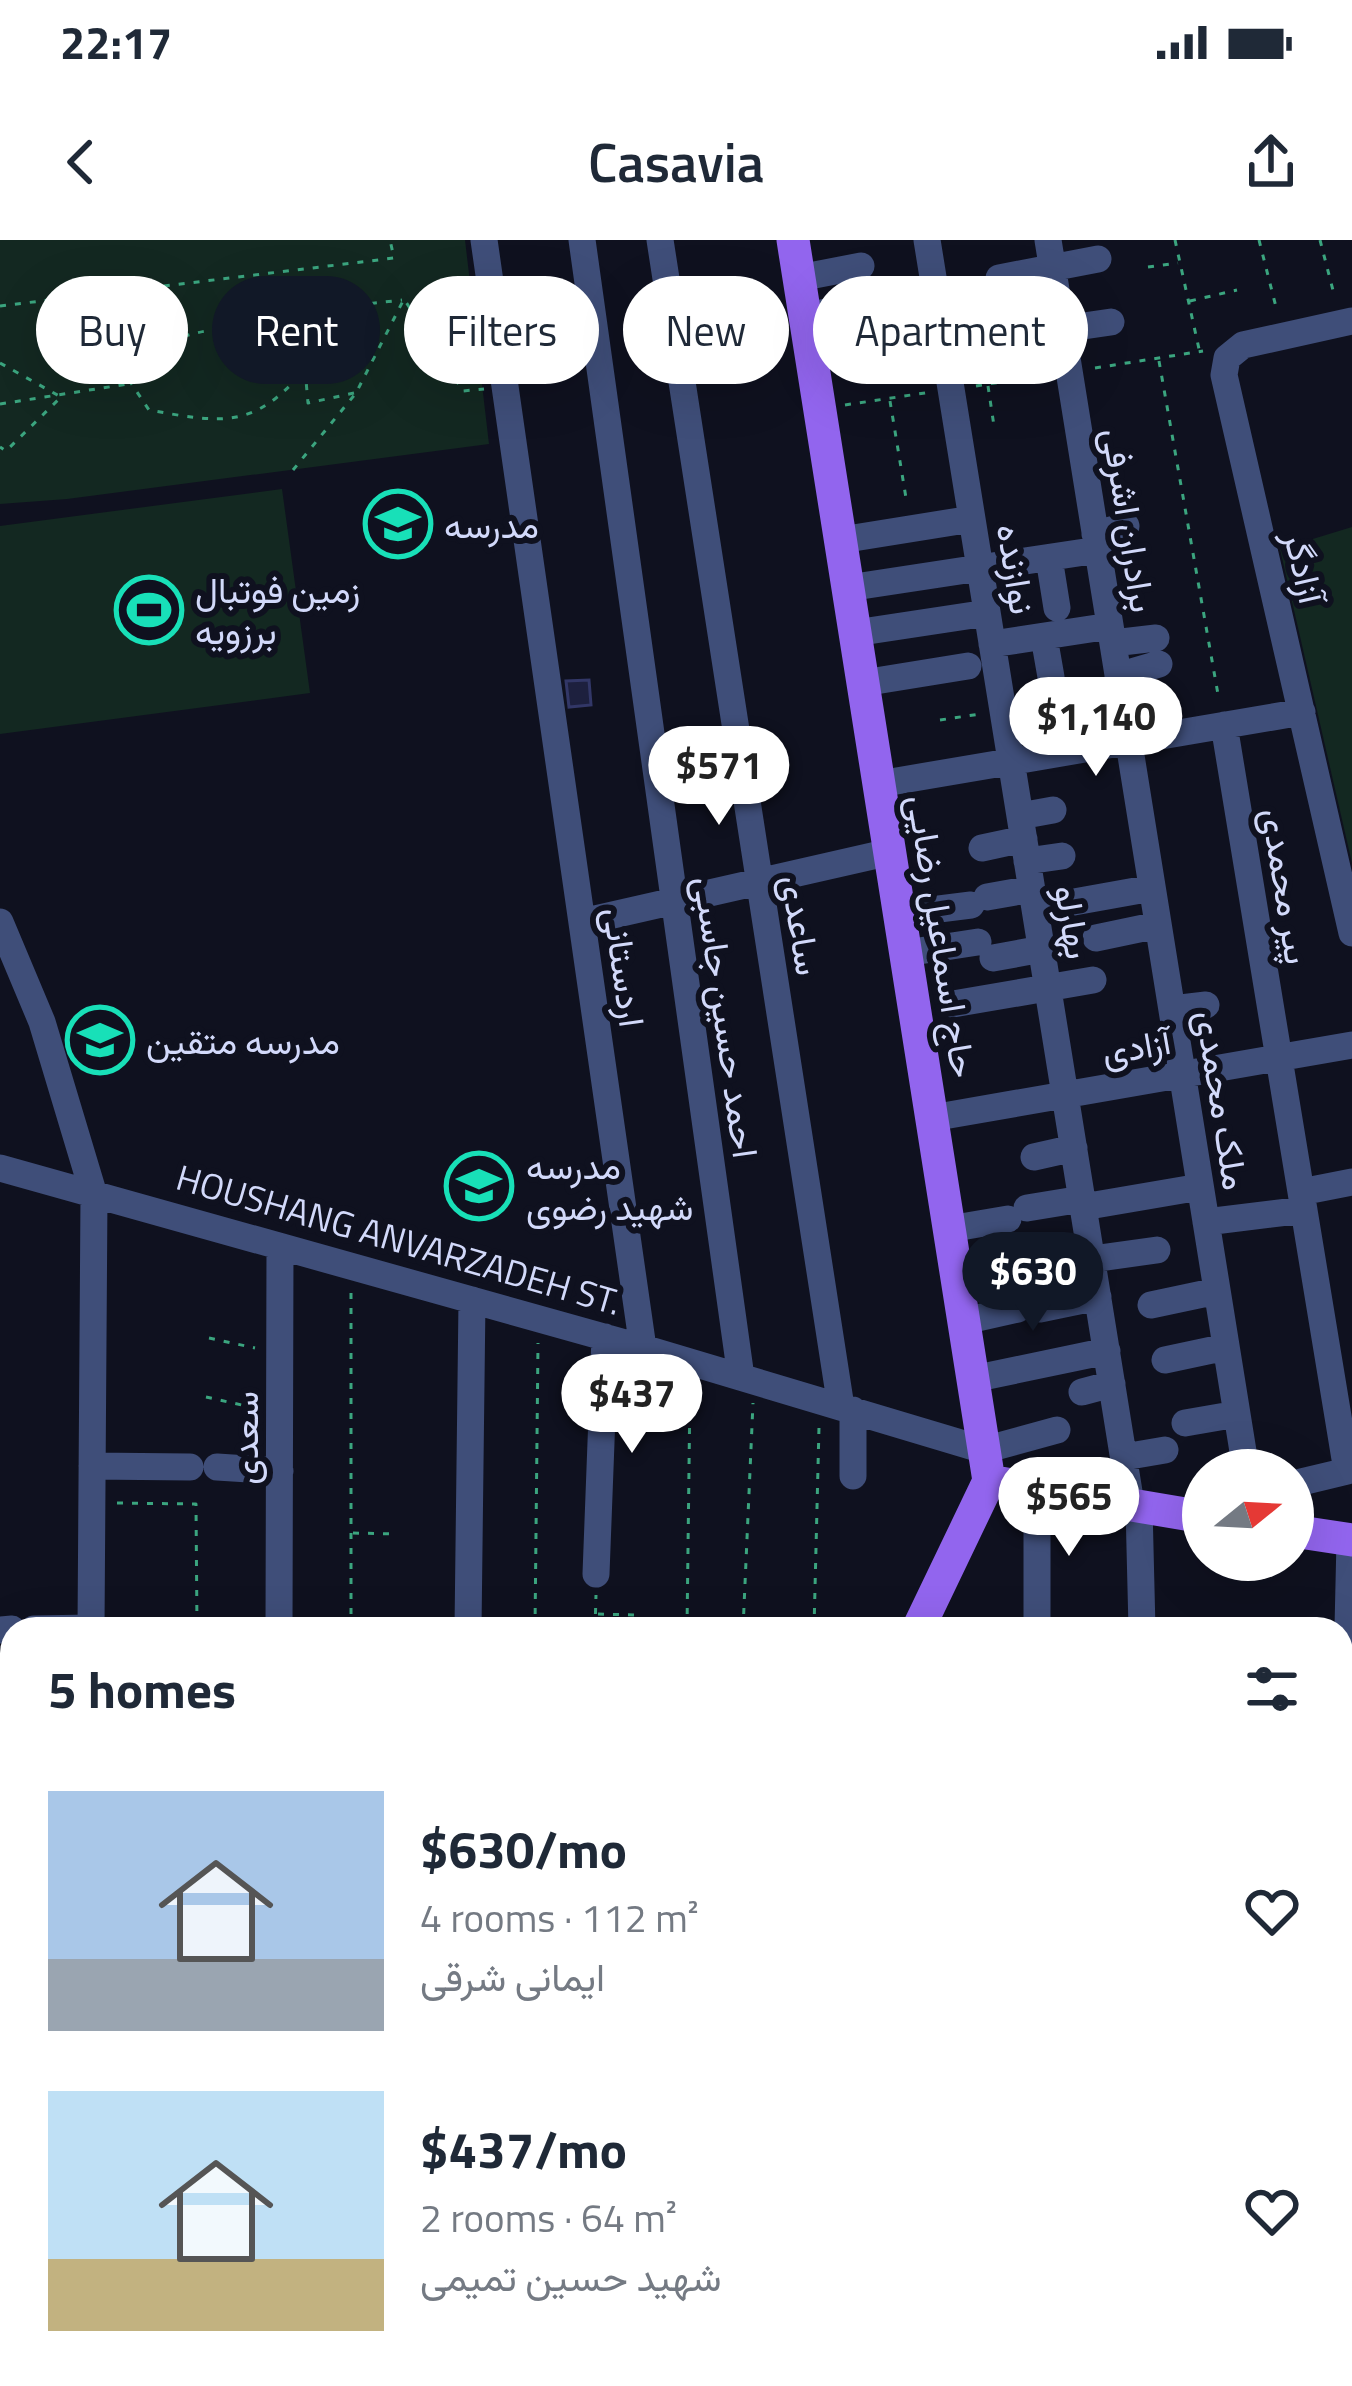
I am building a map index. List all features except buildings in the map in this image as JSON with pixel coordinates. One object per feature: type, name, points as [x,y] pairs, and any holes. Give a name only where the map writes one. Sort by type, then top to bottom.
[{"type":"main road","name":"حاج اسماعیل رضایی","points":[[793,240],[986,1465]]},
{"type":"main road","name":"HOUSHANG ANVARZADEH ST.","points":[[986,1465],[1037,1490],[1182,1514]]},
{"type":"main road","points":[[923,1617],[986,1465]]},
{"type":"main road","points":[[1314,1535],[1351,1540]]},
{"type":"street","name":"اردستانی","points":[[484,240],[489,276]]},
{"type":"street","name":"احمد حسین جاسبی","points":[[582,240],[747,1379]]},
{"type":"street","name":"ساعدی","points":[[660,240],[838,1406],[853,1476]]},
{"type":"street","name":"نوازنده","points":[[927,240],[933,276]]},
{"type":"street","points":[[1003,276],[1050,254],[1098,259]]},
{"type":"street","points":[[800,278],[861,266]]},
{"type":"street","points":[[805,316],[813,314]]},
{"type":"street","points":[[1088,325],[1111,322]]},
{"type":"street","points":[[1214,354],[1347,322]]},
{"type":"street","name":"آزادگر","points":[[1214,354],[1224,375],[1352,933]]},
{"type":"street","name":"اردستانی","points":[[505,384],[643,1348]]},
{"type":"street","name":"نوازنده","points":[[950,384],[1011,761]]},
{"type":"street","name":"برادران اشرفی","points":[[1072,384],[1129,741]]},
{"type":"street","points":[[841,540],[972,519]]},
{"type":"street","points":[[848,588],[1049,558],[1097,542],[1126,526]]},
{"type":"street","points":[[1049,558],[1057,608]]},
{"type":"street","points":[[855,633],[987,613]]},
{"type":"street","points":[[992,644],[1111,634],[1157,651],[1118,676]]},
{"type":"street","points":[[1044,637],[1051,676]]},
{"type":"street","points":[[863,683],[968,666]]},
{"type":"street","points":[[879,784],[1302,712]]},
{"type":"street","name":"پیر محمدی","points":[[1224,725],[1349,1470]]},
{"type":"street","name":"ملک محمدی","points":[[1129,741],[1243,1449]]},
{"type":"street","name":"بهارلو","points":[[1011,761],[1135,1506],[1141,1617]]},
{"type":"street","points":[[1028,863],[1053,810]]},
{"type":"street","points":[[982,848],[1028,863],[1152,888]]},
{"type":"street","points":[[582,922],[890,852]]},
{"type":"street","points":[[899,914],[979,901],[1028,863],[1062,856]]},
{"type":"street","points":[[0,922],[42,1022],[94,1195],[91,1617]]},
{"type":"street","points":[[1096,938],[1158,925]]},
{"type":"street","points":[[906,953],[1042,949]]},
{"type":"street","points":[[953,1004],[1093,980]]},
{"type":"street","points":[[1172,1009],[1206,1005]]},
{"type":"street","name":"آزادی","points":[[932,1118],[1352,1045]]},
{"type":"street","points":[[1034,1157],[1074,1148]]},
{"type":"street","name":"HOUSHANG ANVARZADEH ST.","points":[[0,1168],[838,1406],[986,1465]]},
{"type":"street","points":[[1206,1222],[1302,1201],[1352,1183]]},
{"type":"street","points":[[949,1229],[1200,1186]]},
{"type":"street","name":"سعدی","points":[[279,1617],[280,1247]]},
{"type":"street","points":[[956,1271],[1019,1259],[1157,1250]]},
{"type":"street","points":[[1151,1305],[1217,1291]]},
{"type":"street","points":[[964,1321],[1098,1297]]},
{"type":"street","points":[[468,1617],[472,1300]]},
{"type":"street","points":[[596,1574],[604,1337]]},
{"type":"street","points":[[1165,1360],[1226,1347]]},
{"type":"street","points":[[973,1379],[1106,1351]]},
{"type":"street","points":[[1082,1392],[1112,1384]]},
{"type":"street","points":[[1186,1423],[1237,1414]]},
{"type":"street","points":[[986,1465],[1057,1430]]},
{"type":"street","points":[[1124,1457],[1165,1450]]},
{"type":"street","points":[[92,1466],[280,1471]]},
{"type":"street","points":[[1314,1479],[1349,1470]]},
{"type":"street","points":[[1037,1490],[1037,1617]]},
{"type":"street","points":[[1349,1617],[1351,1540]]},
{"type":"path","points":[[0,306],[394,258],[390,240]]},
{"type":"path","points":[[1088,368],[1214,354],[1189,301],[1175,240]]},
{"type":"path","points":[[1259,240],[1283,336]]},
{"type":"path","points":[[1321,240],[1347,322]]},
{"type":"path","points":[[1148,267],[1180,262]]},
{"type":"path","points":[[1189,301],[1237,290]]},
{"type":"path","points":[[380,302],[404,299]]},
{"type":"path","points":[[292,470],[356,393],[404,299]]},
{"type":"path","points":[[1159,358],[1224,725]]},
{"type":"path","points":[[0,363],[61,397]]},
{"type":"path","points":[[0,404],[125,384]]},
{"type":"path","points":[[131,384],[149,410],[213,422],[245,416],[292,384]]},
{"type":"path","points":[[306,384],[308,404],[356,393]]},
{"type":"path","points":[[459,384],[463,391],[505,384]]},
{"type":"path","points":[[820,409],[987,384],[994,426]]},
{"type":"path","points":[[0,447],[6,451],[61,397]]},
{"type":"path","points":[[890,399],[912,530]]},
{"type":"path","points":[[940,720],[1003,710]]},
{"type":"path","points":[[351,1617],[352,1267]]},
{"type":"path","points":[[535,1617],[539,1319]]},
{"type":"path","points":[[209,1338],[280,1354]]},
{"type":"path","points":[[687,1617],[690,1362]]},
{"type":"path","points":[[743,1617],[747,1379]]},
{"type":"path","points":[[206,1397],[280,1414]]},
{"type":"path","points":[[815,1617],[838,1406]]},
{"type":"path","points":[[92,1502],[196,1504],[197,1617]]},
{"type":"path","points":[[351,1533],[396,1534]]},
{"type":"path","points":[[596,1574],[596,1617]]},
{"type":"path","points":[[596,1614],[634,1615]]},
{"type":"green space","points":[[0,240],[465,240],[469,276],[404,276],[404,384],[482,384],[489,444],[0,504]]},
{"type":"green space","name":"زمین فوتبال برزویه","points":[[282,489],[310,693],[0,734],[0,526]]},
{"type":"green space","points":[[1352,527],[1352,863],[1280,549]]},
{"type":"place","name":"مدرسه","points":[[398,524]]},
{"type":"place","name":"زمین فوتبال برزویه","points":[[149,610]]},
{"type":"place","name":"مدرسه متقین","points":[[100,1040]]},
{"type":"place","name":"مدرسه شهید رضوی","points":[[479,1186]]}]
